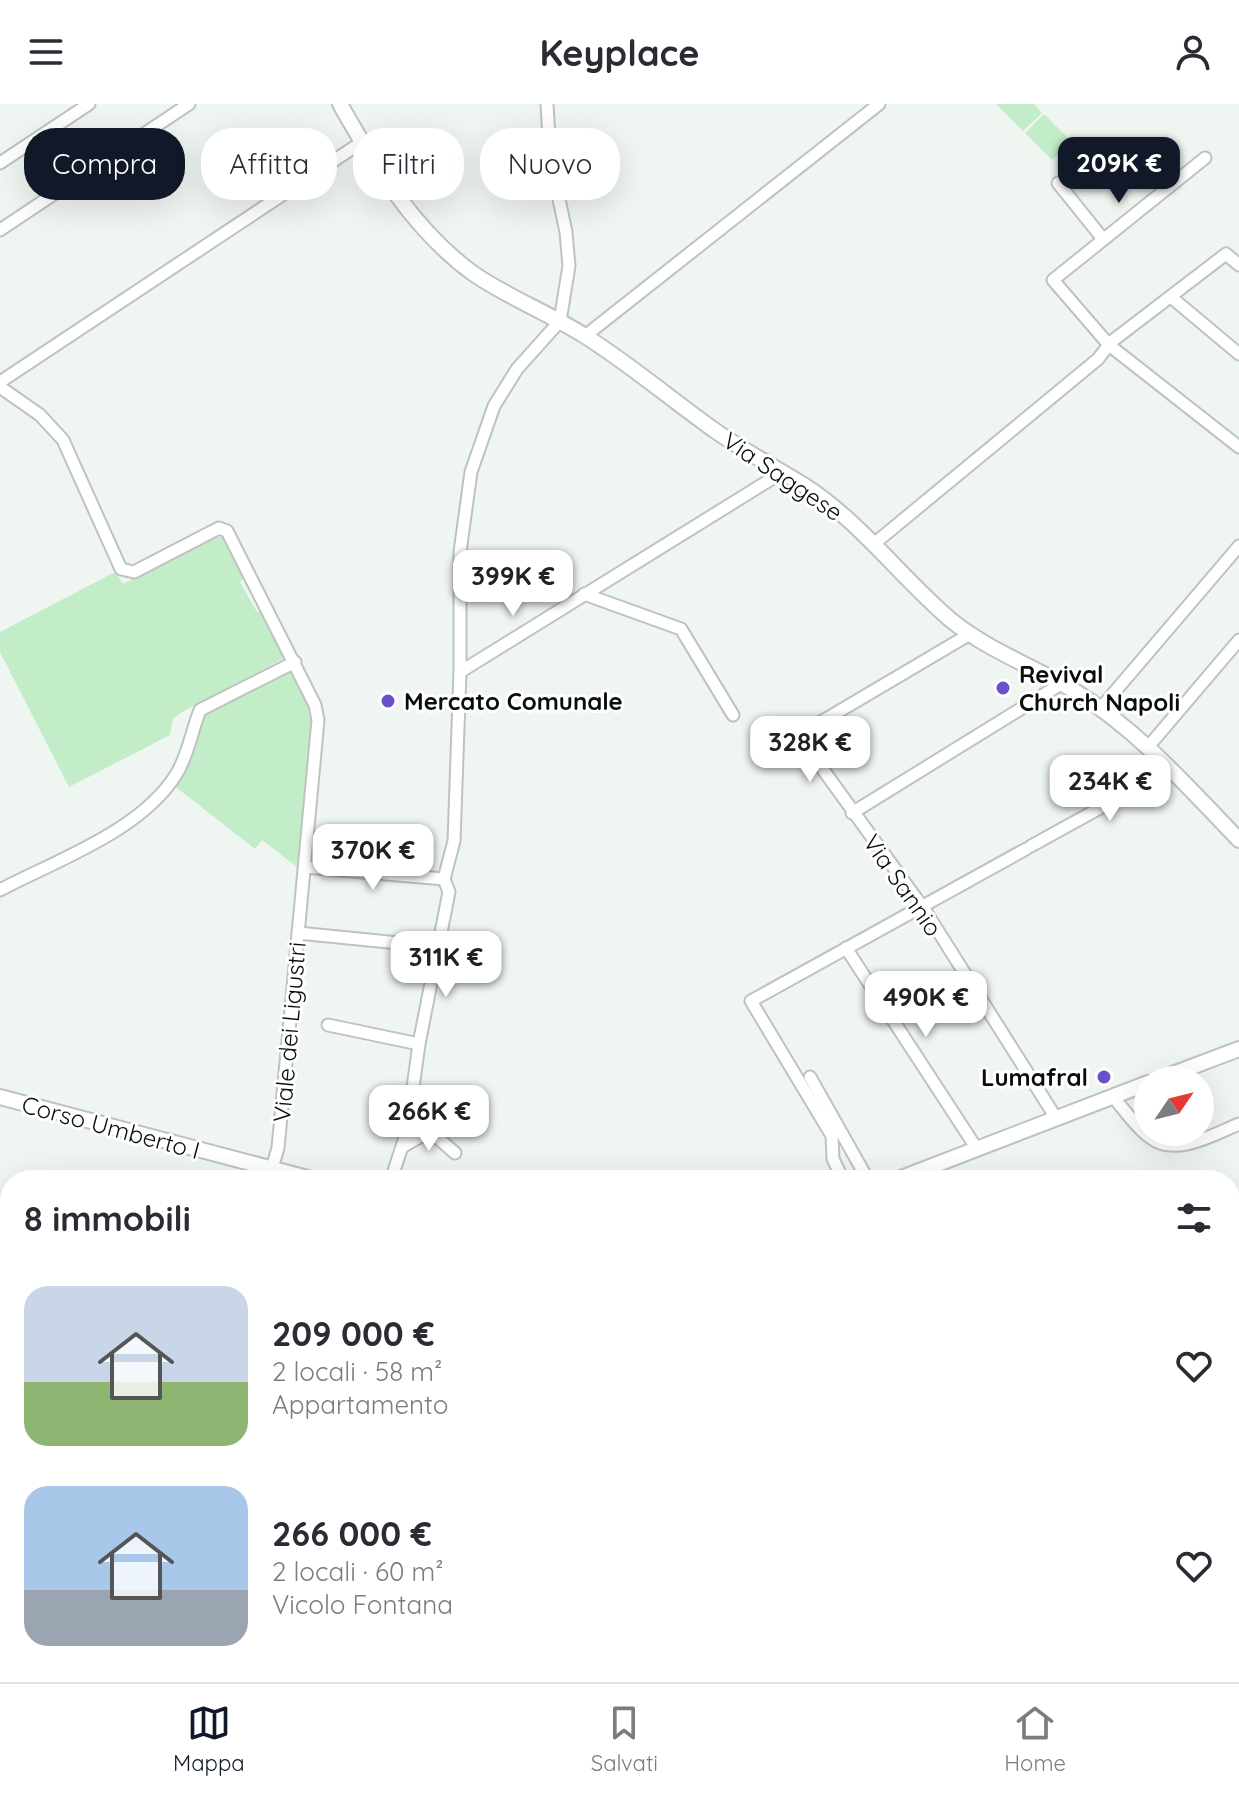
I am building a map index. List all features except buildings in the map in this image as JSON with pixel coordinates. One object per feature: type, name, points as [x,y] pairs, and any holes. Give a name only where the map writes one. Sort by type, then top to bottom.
[{"type":"main road","name":"Via Saggese","points":[[340,104],[354,128]]},
{"type":"main road","name":"Via Saggese","points":[[401,200],[431,237],[473,273],[585,336],[719,433],[829,503],[875,543],[926,597],[970,634],[1100,709],[1148,747],[1239,840]]},
{"type":"main road","points":[[1194,1066],[1239,1049]]},
{"type":"main road","points":[[922,1170],[1134,1089]]},
{"type":"main road","name":"Corso Umberto I","points":[[0,1097],[279,1170]]},
{"type":"street","points":[[0,163],[89,104]]},
{"type":"street","points":[[0,230],[189,104]]},
{"type":"street","points":[[394,1170],[402,1147],[449,892],[444,879],[454,841],[460,672],[460,552],[471,472],[494,406],[517,369],[560,321],[569,266],[566,232],[550,157],[547,104]]},
{"type":"street","points":[[585,336],[879,104]]},
{"type":"street","points":[[0,384],[353,148]]},
{"type":"street","points":[[1205,158],[1053,280],[1109,345],[1239,447]]},
{"type":"street","points":[[1058,183],[1103,239]]},
{"type":"street","points":[[875,543],[1098,359],[1109,345],[1226,254],[1239,265]]},
{"type":"street","points":[[1171,297],[1239,354]]},
{"type":"street","name":"Viale dei Ligustri","points":[[0,384],[40,415],[63,440],[121,569],[134,572],[223,528],[248,570],[315,705],[318,720],[305,867],[278,1148],[272,1168]]},
{"type":"street","points":[[460,672],[781,473]]},
{"type":"street","points":[[1100,709],[1239,546]]},
{"type":"street","points":[[584,594],[681,629],[733,715]]},
{"type":"street","points":[[760,758],[970,634]]},
{"type":"street","points":[[1148,747],[1239,640]]},
{"type":"street","points":[[0,890],[123,827],[148,809],[179,770],[200,710],[295,662]]},
{"type":"street","points":[[852,813],[1061,684]]},
{"type":"street","name":"Via Sannio","points":[[798,735],[920,907],[1056,1118]]},
{"type":"street","points":[[838,1170],[833,1159],[832,1136],[751,1001],[1171,769]]},
{"type":"street","points":[[305,867],[444,879]]},
{"type":"street","points":[[298,933],[439,947]]},
{"type":"street","points":[[846,948],[977,1149]]},
{"type":"street","points":[[328,1025],[419,1044]]},
{"type":"street","points":[[810,1077],[862,1170]]},
{"type":"street","points":[[1113,1097],[1151,1139],[1168,1147],[1198,1141],[1239,1124]]},
{"type":"street","points":[[402,1147],[430,1131],[455,1153]]},
{"type":"green space","points":[[996,104],[1034,104],[1042,113],[1023,131]]},
{"type":"green space","points":[[1044,114],[1071,141],[1052,160],[1025,133]]},
{"type":"green space","points":[[224,537],[245,577],[240,582],[257,612],[262,610],[284,658],[182,712],[173,719],[170,735],[69,787],[0,652],[0,632],[115,572],[123,584],[212,538]]},
{"type":"green space","points":[[292,670],[305,697],[312,725],[297,867],[262,840],[255,849],[172,784],[203,713]]},
{"type":"place","name":"Revival Church Napoli","points":[[1003,688]]},
{"type":"place","name":"Mercato Comunale","points":[[388,701]]},
{"type":"place","name":"Lumafral","points":[[1104,1077]]}]
